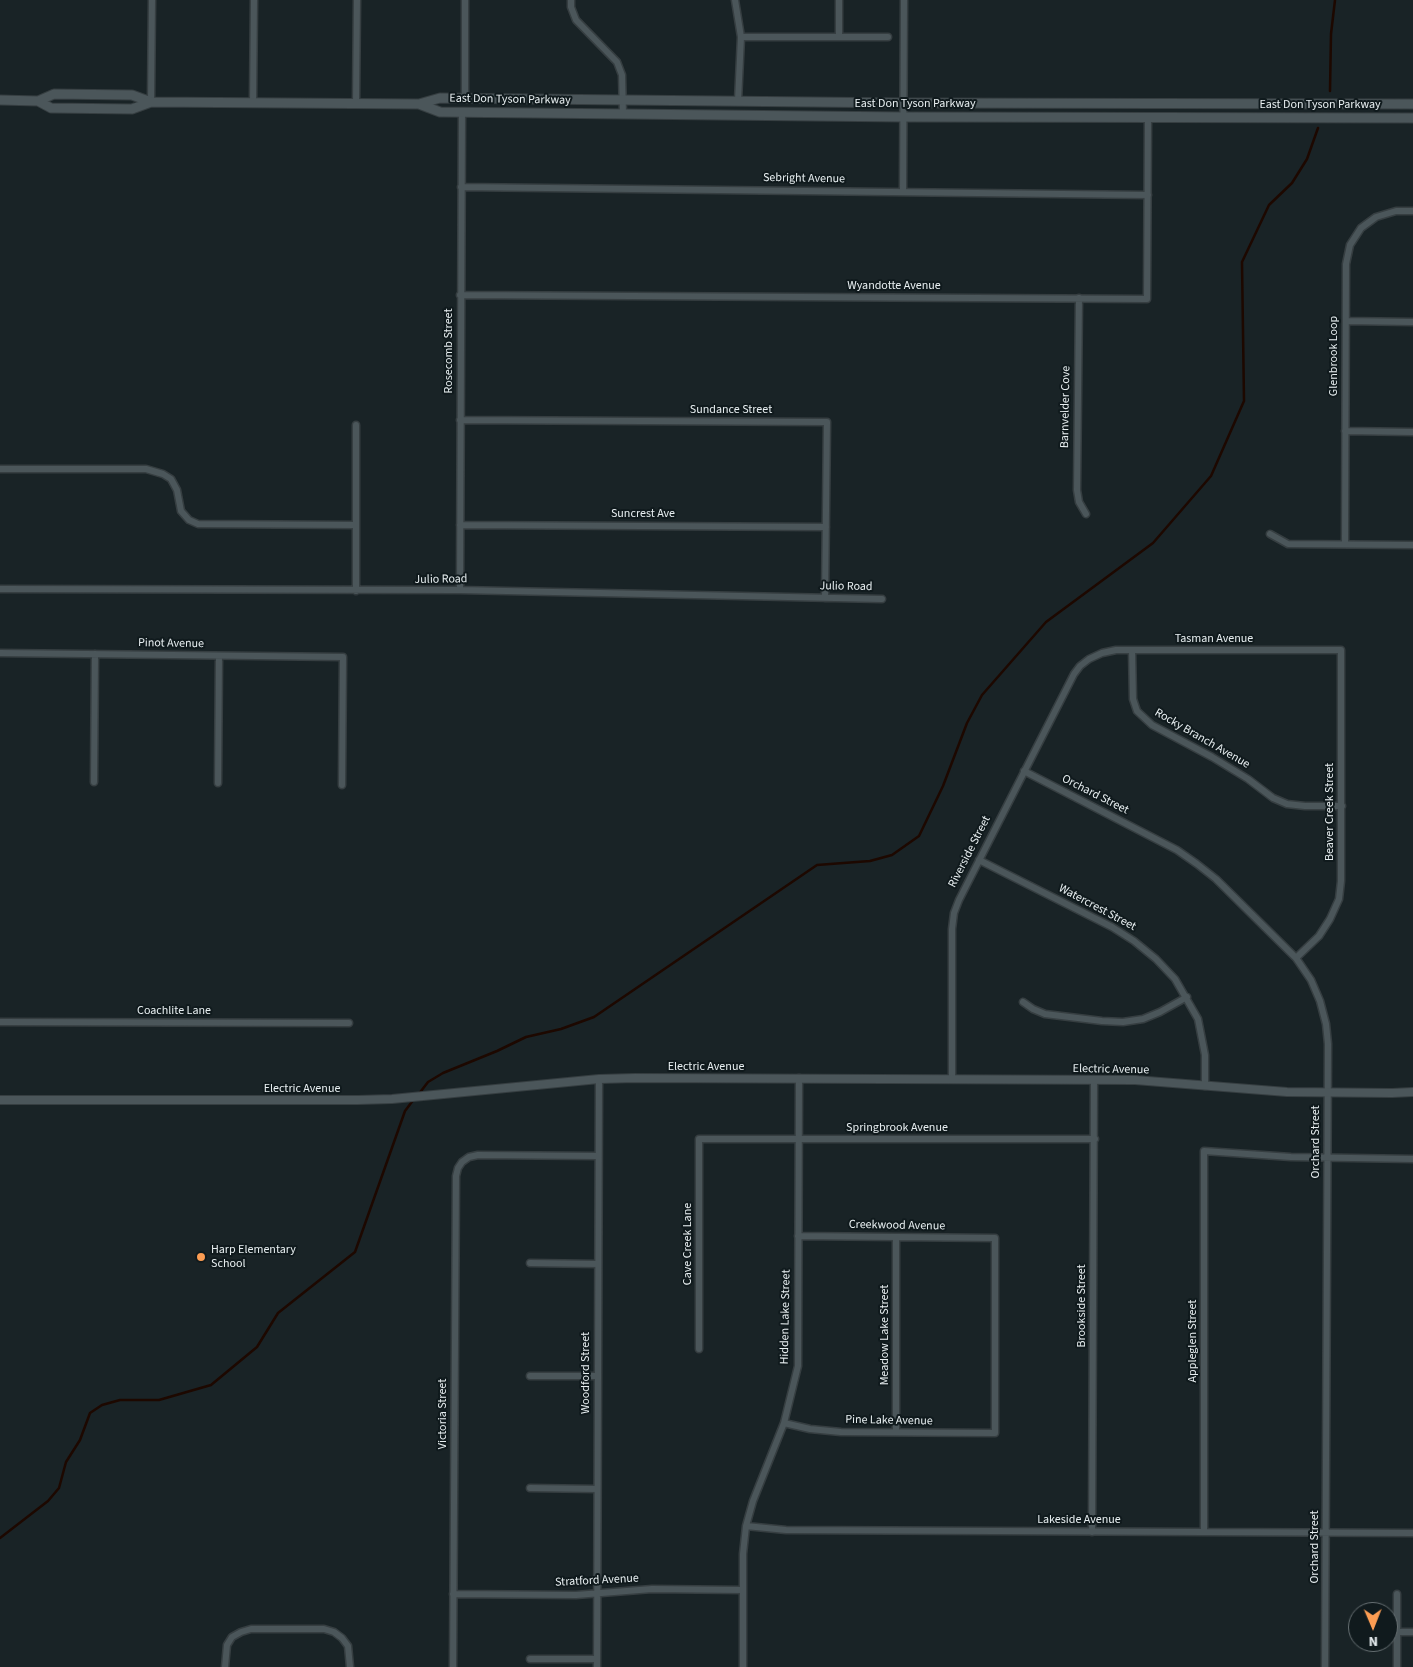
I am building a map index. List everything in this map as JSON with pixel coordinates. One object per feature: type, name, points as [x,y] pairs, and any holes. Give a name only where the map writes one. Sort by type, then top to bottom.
[{"type":"main road","name":"East Don Tyson Parkway","points":[[0,100],[38,101],[54,94],[132,95],[151,102],[356,104],[419,104],[440,98],[465,98],[904,103],[1413,104]]},
{"type":"main road","name":"East Don Tyson Parkway","points":[[38,101],[51,108],[132,109],[151,102]]},
{"type":"main road","name":"East Don Tyson Parkway","points":[[419,104],[440,112],[904,117],[1413,118]]},
{"type":"street","points":[[151,102],[152,0]]},
{"type":"street","points":[[253,103],[254,0]]},
{"type":"street","points":[[356,104],[357,0]]},
{"type":"street","points":[[465,0],[465,98]]},
{"type":"street","points":[[571,0],[571,7],[576,20],[617,62],[622,75],[623,114]]},
{"type":"street","points":[[736,0],[741,37],[738,101]]},
{"type":"street","points":[[839,0],[839,37]]},
{"type":"street","points":[[904,0],[904,191]]},
{"type":"street","points":[[741,37],[888,37]]},
{"type":"street","name":"Rosecomb Street","points":[[460,590],[462,112]]},
{"type":"street","name":"Wyandotte Avenue","points":[[460,295],[1147,298],[1148,117]]},
{"type":"street","name":"Sebright Avenue","points":[[461,187],[1148,195]]},
{"type":"street","name":"Glenbrook Loop","points":[[1345,544],[1346,264],[1350,245],[1361,228],[1376,217],[1396,211],[1413,211]]},
{"type":"street","name":"Barnvelder Cove","points":[[1079,298],[1077,490],[1079,502],[1086,514]]},
{"type":"street","points":[[1346,321],[1413,322]]},
{"type":"street","name":"Sundance Street","points":[[460,420],[826,422],[825,598]]},
{"type":"street","points":[[356,425],[356,591]]},
{"type":"street","points":[[1345,431],[1413,432]]},
{"type":"street","points":[[0,469],[146,469],[163,474],[171,479],[177,490],[182,511],[189,520],[198,524],[356,525]]},
{"type":"street","name":"Suncrest Ave","points":[[460,525],[826,527]]},
{"type":"street","points":[[1270,534],[1288,544],[1413,545]]},
{"type":"street","name":"Julio Road","points":[[0,589],[460,590],[882,599]]},
{"type":"street","name":"Tasman Avenue","points":[[1088,659],[1116,650],[1341,650]]},
{"type":"street","name":"Rocky Branch Avenue","points":[[1132,650],[1133,699],[1137,710],[1152,725],[1212,757],[1248,779],[1273,798],[1287,804],[1342,806]]},
{"type":"street","name":"Beaver Creek Street","points":[[1296,958],[1319,936],[1330,919],[1339,899],[1342,881],[1341,650]]},
{"type":"street","name":"Pinot Avenue","points":[[0,654],[343,657],[342,785]]},
{"type":"street","points":[[94,782],[95,654]]},
{"type":"street","points":[[218,784],[219,656]]},
{"type":"street","name":"Riverside Street","points":[[952,1079],[952,928],[954,913],[1074,674],[1088,659]]},
{"type":"street","name":"Orchard Street","points":[[1024,771],[1177,850],[1197,864],[1216,879],[1296,958],[1311,980],[1320,1001],[1326,1024],[1328,1044],[1325,1667]]},
{"type":"street","name":"Watercrest Street","points":[[979,860],[1112,927],[1134,941],[1156,959],[1175,979],[1187,997],[1198,1020],[1205,1055],[1205,1086]]},
{"type":"street","points":[[1023,1002],[1045,1014],[1123,1022],[1160,1012],[1187,997]]},
{"type":"street","name":"Coachlite Lane","points":[[0,1022],[349,1023]]},
{"type":"street","name":"Electric Avenue","points":[[0,1100],[392,1099],[599,1079],[635,1078],[1135,1080],[1287,1092],[1413,1092]]},
{"type":"street","name":"Hidden Lake Street","points":[[743,1667],[743,1554],[746,1526],[753,1501],[784,1423],[798,1366],[798,1078]]},
{"type":"street","name":"Woodford Street","points":[[597,1667],[599,1079]]},
{"type":"street","name":"Brookside Street","points":[[1092,1532],[1094,1080]]},
{"type":"street","name":"Springbrook Avenue","points":[[699,1139],[1095,1139]]},
{"type":"street","name":"Cave Creek Lane","points":[[699,1139],[699,1349]]},
{"type":"street","name":"Appleglen Street","points":[[1204,1532],[1204,1151],[1327,1158]]},
{"type":"street","name":"Victoria Street","points":[[453,1667],[456,1176],[458,1168],[469,1157],[478,1155],[598,1156]]},
{"type":"street","points":[[1327,1158],[1413,1158]]},
{"type":"street","name":"Creekwood Avenue","points":[[798,1236],[995,1238],[995,1433]]},
{"type":"street","name":"Meadow Lake Street","points":[[896,1237],[896,1432]]},
{"type":"street","points":[[530,1263],[598,1264]]},
{"type":"street","points":[[530,1376],[598,1376]]},
{"type":"street","name":"Pine Lake Avenue","points":[[784,1423],[810,1429],[840,1432],[995,1433]]},
{"type":"street","points":[[530,1488],[597,1489]]},
{"type":"street","name":"Lakeside Avenue","points":[[746,1526],[786,1530],[1413,1533]]},
{"type":"street","name":"Stratford Avenue","points":[[453,1594],[576,1595],[652,1589],[743,1590]]},
{"type":"street","points":[[1397,1594],[1397,1602]]},
{"type":"street","points":[[225,1667],[227,1645],[232,1637],[252,1629],[324,1629],[334,1632],[348,1646],[350,1667]]},
{"type":"street","points":[[1398,1632],[1413,1632]]},
{"type":"street","points":[[1396,1652],[1396,1667]]},
{"type":"street","points":[[530,1659],[597,1659]]},
{"type":"waterway","points":[[1330,91],[1331,34],[1335,0]]},
{"type":"waterway","points":[[418,1095],[428,1082],[443,1073],[526,1037],[561,1029],[594,1017],[817,865],[870,861],[892,855],[919,836],[943,786],[967,723],[982,695],[1046,622],[1153,543],[1211,476],[1244,401],[1242,262],[1269,205],[1292,183],[1307,159],[1318,128]]},
{"type":"waterway","points":[[0,1538],[48,1501],[59,1488],[66,1462],[80,1440],[90,1413],[102,1405],[120,1400],[159,1400],[211,1385],[257,1347],[278,1313],[355,1252],[405,1111],[414,1099]]},
{"type":"place","name":"Harp Elementary School","points":[[201,1257]]}]
